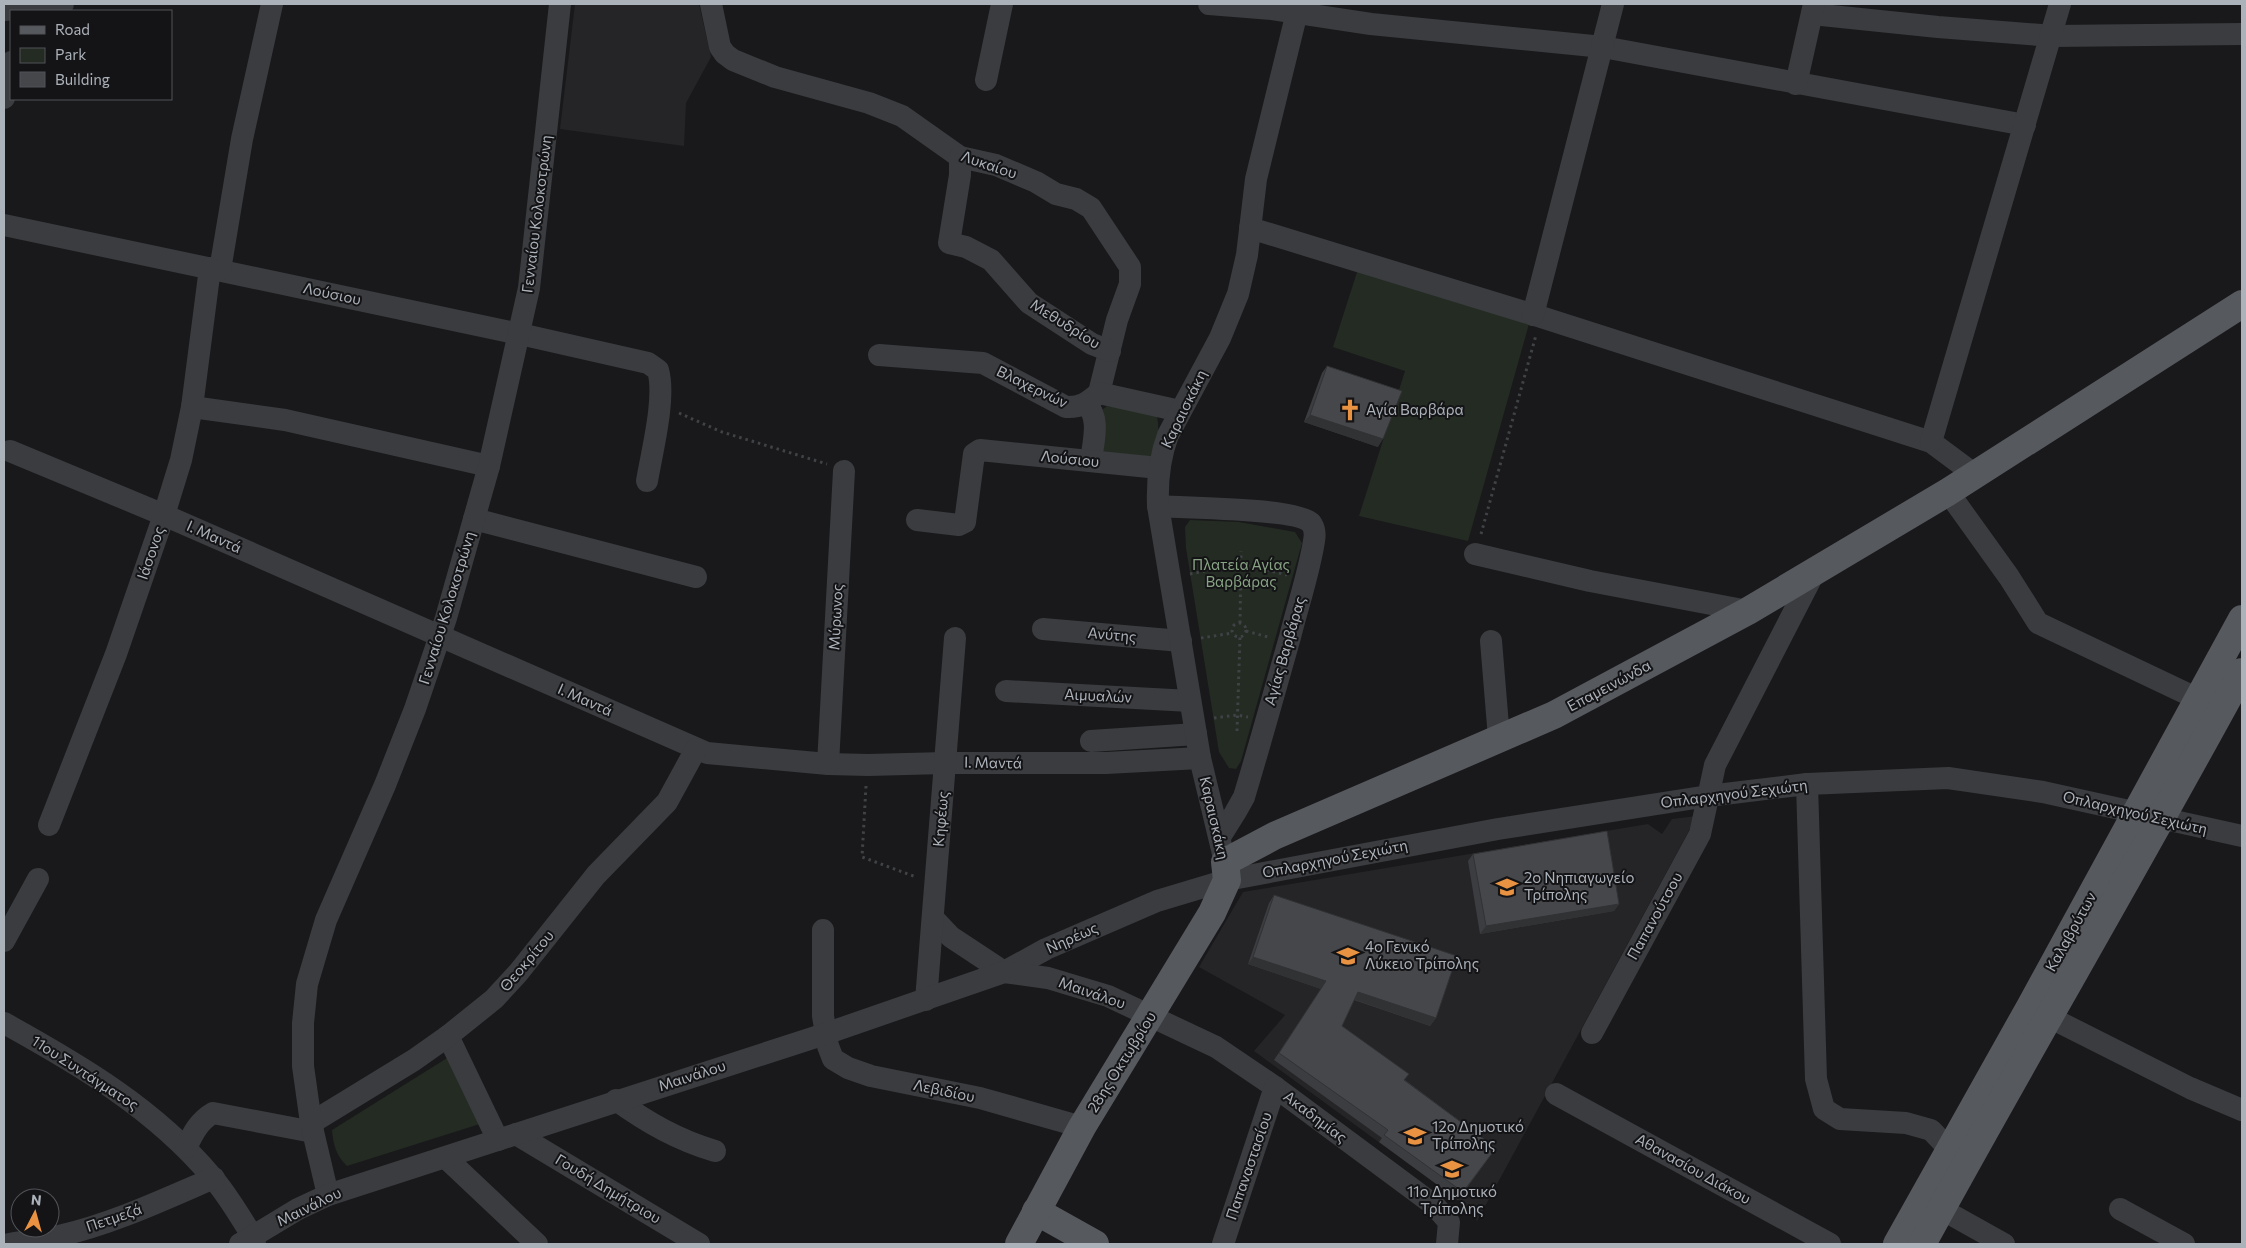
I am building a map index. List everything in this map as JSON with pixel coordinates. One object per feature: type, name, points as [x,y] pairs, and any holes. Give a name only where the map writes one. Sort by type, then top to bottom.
[{"type":"main road","name":"Επαμεινώνδα","points":[[1224,860],[1274,836],[1554,715],[1748,611],[1948,492],[2242,304]]},
{"type":"main road","name":"Καλαβρύτων","points":[[2150,816],[2198,699],[2242,619]]},
{"type":"main road","name":"Καλαβρύτων","points":[[1897,1244],[1932,1204],[2150,816],[2242,672]]},
{"type":"main road","name":"28ης Οκτωβρίου","points":[[1019,1244],[1082,1127],[1212,913],[1224,860]]},
{"type":"main road","name":"Καλαβρύτων","points":[[1922,1244],[1932,1204],[1950,1150],[2040,1012]]},
{"type":"main road","points":[[1036,1212],[1094,1244]]},
{"type":"street","points":[[16,10],[63,4]]},
{"type":"street","name":"Ιάσονος","points":[[49,825],[116,654],[181,460],[192,407],[215,269],[272,4]]},
{"type":"street","name":"Γενναίου Κολοκοτρώνη","points":[[328,1195],[312,1128],[302,1045],[305,1003],[313,961],[326,920],[385,785],[415,709],[440,636],[488,466],[520,334],[529,288],[540,210],[560,4]]},
{"type":"street","name":"Λυκαίου","points":[[711,4],[720,47],[733,60],[775,77],[869,103],[902,116],[960,157],[996,165],[1036,182],[1056,194],[1076,199],[1091,208],[1118,245],[1130,267],[1130,284],[1093,399]]},
{"type":"street","points":[[986,80],[1002,4]]},
{"type":"street","points":[[1209,4],[1298,8],[1371,24],[1603,47],[2025,125]]},
{"type":"street","points":[[1537,316],[1613,4]]},
{"type":"street","points":[[1930,442],[2060,4]]},
{"type":"street","name":"Καραισκάκη","points":[[1224,860],[1200,758],[1158,506],[1157,486],[1165,443],[1180,411],[1220,338],[1233,308],[1242,280],[1256,179],[1298,8]]},
{"type":"street","points":[[1796,84],[1813,9],[1938,27],[2052,36],[2242,34]]},
{"type":"street","points":[[4,98],[10,67]]},
{"type":"street","name":"Μεθυδρίου","points":[[960,157],[960,175],[949,243],[966,247],[991,260],[1029,303],[1092,344],[1110,351]]},
{"type":"street","name":"Λούσιου","points":[[4,225],[520,334],[648,363],[658,370],[661,380],[660,400]]},
{"type":"street","points":[[1250,228],[1537,316],[1930,442],[1974,474]]},
{"type":"street","name":"Βλαχερνών","points":[[879,355],[983,363],[1066,407],[1076,407],[1093,399],[1180,411]]},
{"type":"street","points":[[1091,461],[1096,418],[1093,410],[1093,399]]},
{"type":"street","points":[[647,481],[660,400]]},
{"type":"street","points":[[192,407],[285,420],[488,466]]},
{"type":"street","name":"Λούσιου","points":[[917,520],[959,526],[965,522],[974,454],[980,450],[1159,468]]},
{"type":"street","name":"Ι. Μαντά","points":[[10,451],[164,515],[696,749],[717,755],[828,764],[868,765],[1106,763],[1200,758]]},
{"type":"street","name":"Μύρωνος","points":[[828,764],[844,470]]},
{"type":"street","points":[[1948,492],[2009,577],[2038,623],[2198,699]]},
{"type":"street","name":"Αγίας Βαρβάρας","points":[[1158,506],[1246,510],[1298,517],[1313,525],[1315,537],[1305,579],[1246,790],[1235,814],[1224,860]]},
{"type":"street","points":[[474,519],[696,576]]},
{"type":"street","points":[[1475,554],[1590,581],[1748,611]]},
{"type":"street","name":"Παπανούτσου","points":[[1592,1033],[1700,834],[1715,765],[1815,571]]},
{"type":"street","name":"Ανύτης","points":[[1043,629],[1181,641]]},
{"type":"street","name":"Κηφέως","points":[[926,1000],[955,638]]},
{"type":"street","points":[[1491,640],[1499,738]]},
{"type":"street","name":"Αιμυαλών","points":[[1006,691],[1194,718]]},
{"type":"street","points":[[1091,741],[1194,718]]},
{"type":"street","name":"Θεοκρίτου","points":[[312,1128],[448,1036],[494,999],[518,973],[596,875],[667,802],[696,749]]},
{"type":"street","name":"Οπλαρχηγού Σεχιώτη","points":[[1224,860],[1498,829],[1708,796],[1807,784],[1948,778],[2043,792],[2242,836]]},
{"type":"street","points":[[1807,784],[1816,1079],[1824,1109],[1840,1119],[1906,1123],[1931,1130],[1950,1150]]},
{"type":"street","points":[[1212,808],[1246,790]]},
{"type":"street","name":"Νηρέως","points":[[1004,972],[1046,949],[1157,901],[1224,860]]},
{"type":"street","points":[[4,941],[38,879]]},
{"type":"street","points":[[933,918],[951,937],[1004,972]]},
{"type":"street","name":"Λεβιδίου","points":[[823,930],[822,986],[825,1034],[831,1055],[848,1068],[871,1076],[980,1098],[1082,1127]]},
{"type":"street","name":"Μαινάλου","points":[[249,1242],[298,1209],[328,1195],[446,1158],[616,1100],[825,1034],[1004,972],[1048,978],[1078,986],[1108,996],[1150,1016]]},
{"type":"street","points":[[2040,1012],[2190,1088],[2242,1110]]},
{"type":"street","name":"Ακαδημίας","points":[[1150,1016],[1216,1047],[1275,1087],[1434,1205],[1449,1222],[1447,1244]]},
{"type":"street","name":"11ου Συντάγματος","points":[[4,1023],[104,1082],[146,1113],[186,1148],[214,1178],[249,1242]]},
{"type":"street","points":[[448,1036],[507,1137]]},
{"type":"street","name":"Παπαναστασίου","points":[[1223,1244],[1275,1087]]},
{"type":"street","name":"Αθανασίου Διάκου","points":[[1556,1094],[1830,1244]]},
{"type":"street","points":[[616,1100],[649,1124],[696,1146],[715,1152]]},
{"type":"street","points":[[186,1148],[193,1132],[204,1118],[213,1113],[312,1128]]},
{"type":"street","name":"Γουδή Δημήτριου","points":[[507,1137],[699,1244]]},
{"type":"street","points":[[446,1158],[537,1244]]},
{"type":"street","name":"Πετμεζά","points":[[9,1244],[62,1240],[214,1178]]},
{"type":"street","points":[[1932,1204],[2004,1244]]},
{"type":"street","points":[[2120,1209],[2184,1244]]},
{"type":"path","points":[[1475,554],[1537,316]]},
{"type":"path","points":[[660,400],[684,417],[722,432],[844,470]]},
{"type":"path","points":[[1240,637],[1244,635],[1246,629],[1240,623],[1241,551]]},
{"type":"path","points":[[1170,579],[1241,564],[1305,579]]},
{"type":"path","points":[[1233,633],[1234,626],[1240,623]]},
{"type":"path","points":[[1181,641],[1233,633],[1240,637]]},
{"type":"path","points":[[1237,731],[1240,637]]},
{"type":"path","points":[[1194,718],[1237,715],[1266,721]]},
{"type":"path","points":[[868,765],[862,857],[935,884]]},
{"type":"shaded area","points":[[575,4],[699,4],[711,57],[686,103],[684,146],[560,129]]},
{"type":"shaded area","points":[[1697,816],[1477,1221],[1469,1208],[1254,1051],[1285,1015],[1199,967],[1243,892],[1648,824],[1662,834],[1672,819]]},
{"type":"green space","points":[[1358,269],[1529,324],[1468,541],[1359,516],[1405,371],[1333,347]]},
{"type":"green space","points":[[1107,406],[1156,413],[1158,425],[1157,438],[1154,450],[1148,460],[1100,453],[1102,410]]},
{"type":"green space","name":"Πλατεία Αγίας Βαρβάρας","points":[[1190,520],[1239,522],[1295,532],[1302,543],[1241,761],[1236,769],[1229,768],[1219,752],[1186,548],[1185,527]]},
{"type":"green space","points":[[452,1055],[483,1123],[347,1166],[340,1158],[336,1149],[332,1130]]},
{"type":"building","name":"Αγία Βαρβάρα","points":[[1327,366],[1402,391],[1383,439],[1310,415]]},
{"type":"building","points":[[1607,831],[1619,904],[1486,926],[1473,854]]},
{"type":"building","points":[[1274,895],[1457,956],[1436,1018],[1358,992],[1342,1026],[1409,1074],[1404,1080],[1496,1148],[1463,1192],[1384,1135],[1388,1130],[1279,1053],[1326,981],[1253,957]]},
{"type":"place","name":"Αγία Βαρβάρα","points":[[1350,410]]},
{"type":"place","name":"2ο Νηπιαγωγείο Τρίπολης","points":[[1507,887]]},
{"type":"place","name":"4ο Γενικό Λύκειο Τρίπολης","points":[[1348,956]]},
{"type":"place","name":"12ο Δημοτικό Τρίπολης","points":[[1415,1136]]},
{"type":"place","name":"11ο Δημοτικό Τρίπολης","points":[[1452,1169]]}]
